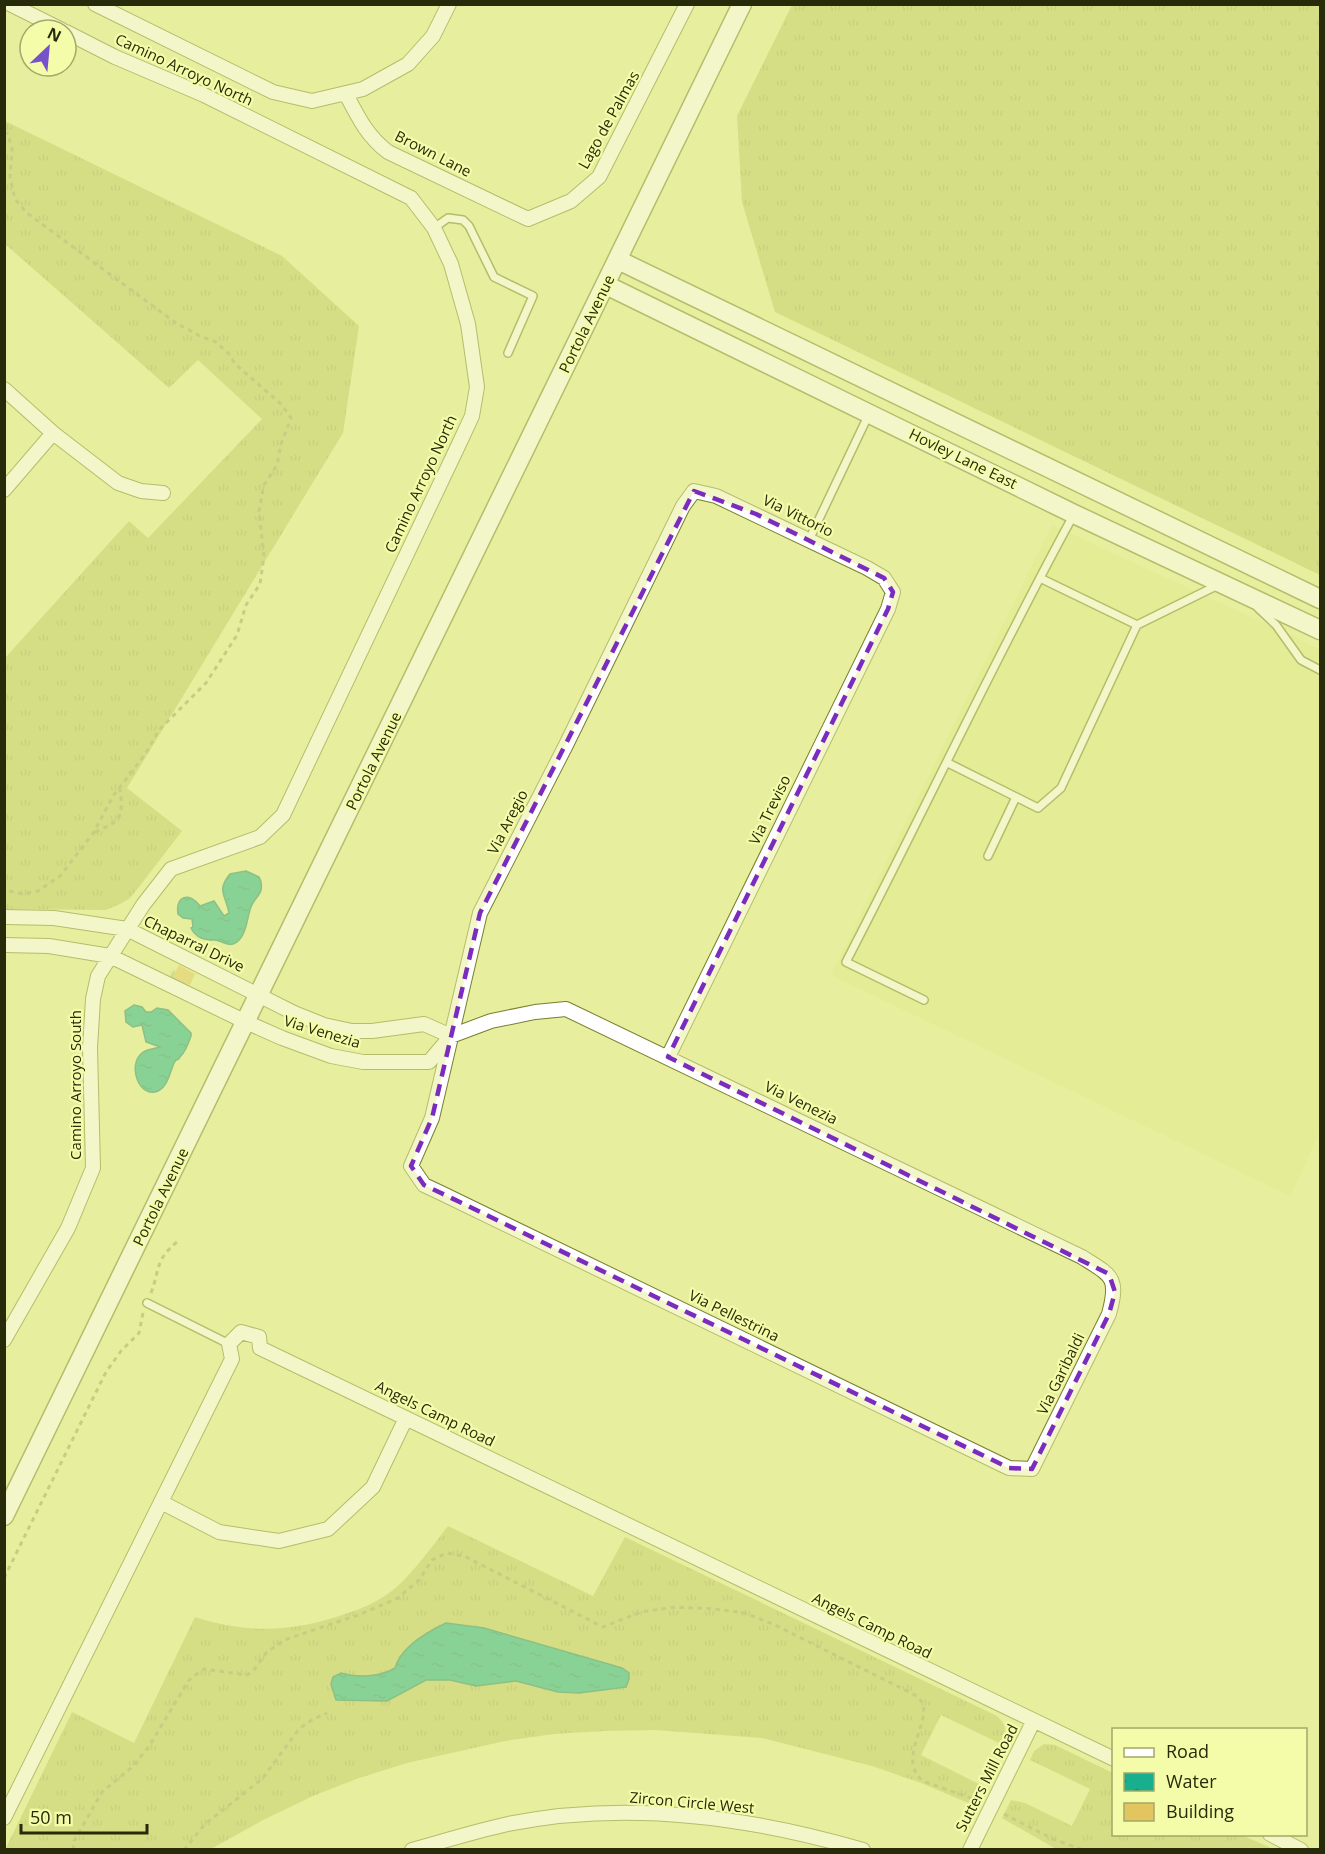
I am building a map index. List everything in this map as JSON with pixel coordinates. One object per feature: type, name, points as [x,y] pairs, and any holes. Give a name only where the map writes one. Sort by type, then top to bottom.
[{"type":"street","points":[[10,4],[38,18]]},
{"type":"street","points":[[95,4],[273,92],[312,101],[363,89],[408,64],[433,36],[449,4]]},
{"type":"street","name":"Lago de Palmas","points":[[528,219],[571,201],[599,177],[687,4]]},
{"type":"street","name":"Portola Avenue","points":[[4,1516],[742,4]]},
{"type":"street","name":"Camino Arroyo North","points":[[78,38],[204,95],[411,198],[434,228],[451,264],[468,324],[477,387],[471,416],[283,815],[260,837],[171,869],[143,905],[110,956]]},
{"type":"street","name":"Brown Lane","points":[[346,94],[366,132],[388,152],[528,219]]},
{"type":"street","name":"Hovley Lane East","points":[[618,260],[1320,599]]},
{"type":"street","name":"Hovley Lane East","points":[[606,285],[1074,514],[1320,630]]},
{"type":"street","points":[[4,388],[53,433],[118,483],[141,491],[163,493]]},
{"type":"street","points":[[4,490],[53,433]]},
{"type":"street","name":"Via Vittorio","points":[[694,491],[716,496],[885,579]]},
{"type":"street","name":"Via Aregio","points":[[424,1185],[411,1166],[432,1118],[480,913],[566,745],[683,506],[694,491]]},
{"type":"street","points":[[1074,514],[1082,504],[1093,500],[1214,548]]},
{"type":"street","name":"Via Treviso","points":[[668,1057],[888,609],[893,592],[885,579]]},
{"type":"street","name":"Chaparral Drive","points":[[4,917],[54,918],[127,929],[259,995]]},
{"type":"street","points":[[4,945],[49,946],[110,956],[246,1022]]},
{"type":"street","name":"Camino Arroyo South","points":[[4,1340],[68,1228],[93,1168],[90,1048],[93,999],[98,976],[110,956]]},
{"type":"street","name":"Via Venezia","points":[[259,995],[324,1025],[352,1031],[372,1031],[424,1024],[452,1036]]},
{"type":"street","name":"Via Venezia","points":[[246,1022],[332,1056],[363,1062],[429,1062],[452,1036],[491,1022],[536,1012],[566,1009],[1082,1257],[1109,1274],[1115,1292]]},
{"type":"street","name":"Via Pellestrina","points":[[424,1185],[1009,1468],[1032,1469]]},
{"type":"street","name":"Via Garibaldi","points":[[1032,1469],[1109,1314],[1115,1292]]},
{"type":"street","name":"Angels Camp Road","points":[[229,1344],[241,1332],[259,1337],[260,1348],[1112,1759]]},
{"type":"street","points":[[4,1818],[232,1359],[229,1344]]},
{"type":"street","points":[[161,1502],[219,1532],[279,1541],[327,1529],[373,1487],[406,1418]]},
{"type":"street","name":"Sutters Mill Road","points":[[970,1850],[1033,1722]]},
{"type":"street","name":"Zircon Circle West","points":[[412,1850],[509,1824],[577,1815],[648,1813],[731,1820],[812,1835],[863,1850]]},
{"type":"street","points":[[1274,1836],[1301,1850]]},
{"type":"lane","points":[[434,228],[448,218],[463,220],[469,226],[494,277],[533,296],[508,353]]},
{"type":"lane","points":[[809,540],[869,413]]},
{"type":"lane","points":[[924,1000],[846,962],[1074,514]]},
{"type":"lane","points":[[1040,579],[1137,625]]},
{"type":"lane","points":[[948,763],[1038,808],[1061,788],[1137,625],[1221,584]]},
{"type":"lane","points":[[1243,594],[1276,625],[1300,660],[1320,670]]},
{"type":"lane","points":[[988,856],[1016,797]]},
{"type":"lane","points":[[147,1303],[229,1344]]},
{"type":"path","points":[[4,132],[8,134],[12,148],[10,178],[15,199],[27,213],[176,323],[216,342],[229,354],[235,364],[281,404],[291,417],[278,465],[264,485],[259,512],[264,555],[260,584],[246,605],[237,635],[206,683],[159,730],[146,753],[113,796],[94,832],[60,876],[38,891],[23,894],[4,890]]},
{"type":"path","points":[[94,832],[116,823],[123,812],[120,787]]},
{"type":"path","points":[[4,1578],[106,1372],[120,1351],[139,1333],[164,1252],[177,1242]]},
{"type":"path","points":[[73,1850],[78,1832],[102,1792],[131,1768],[148,1748],[189,1680],[204,1669],[247,1675],[254,1670],[266,1653],[284,1640],[398,1599],[419,1580],[432,1560],[447,1553],[466,1557],[603,1627],[641,1612],[675,1607],[745,1613],[776,1625],[917,1696],[923,1704],[923,1716],[914,1749],[914,1765],[916,1776],[923,1781]]},
{"type":"path","points":[[184,1850],[205,1824],[262,1779],[299,1729],[327,1713]]},
{"type":"highlighted area","points":[[694,491],[756,514],[884,578],[893,592],[888,609],[668,1057],[1109,1274],[1115,1292],[1109,1314],[1032,1469],[1009,1468],[424,1185],[411,1166],[432,1118],[480,913]]},
{"type":"shaded area","points":[[1052,525],[1320,649],[1320,1132],[1290,1196],[831,975]]},
{"type":"green space","points":[[792,5],[1320,5],[1320,575],[775,312],[742,202],[737,116]]},
{"type":"green space","points":[[5,121],[282,256],[359,326],[343,433],[127,788],[182,831],[130,898],[106,910],[5,909],[5,658],[129,521],[148,538],[262,419],[198,360],[169,388],[5,244]]},
{"type":"green space","points":[[448,1526],[593,1596],[625,1537],[995,1715],[1002,1721],[1005,1728],[1003,1745],[941,1715],[921,1755],[983,1786],[973,1805],[872,1766],[762,1738],[655,1730],[554,1734],[505,1741],[407,1763],[359,1778],[313,1796],[211,1849],[5,1850],[72,1712],[134,1743],[195,1617],[233,1626],[270,1629],[326,1620],[353,1611],[377,1601],[398,1586]]},
{"type":"green space","points":[[1044,1744],[1055,1745],[1112,1773],[1112,1836],[1244,1836],[1273,1849],[1056,1849],[1002,1818],[1011,1800],[1025,1803],[1072,1826],[1090,1789],[1030,1760],[1034,1751]]},
{"type":"water","points":[[246,871],[259,877],[262,887],[252,905],[240,939],[234,944],[229,944],[198,936],[191,928],[193,927],[192,919],[183,918],[178,914],[181,899],[188,897],[200,906],[214,901],[224,916],[229,913],[223,893],[226,880],[230,874]]},
{"type":"water","points":[[134,1005],[142,1007],[146,1012],[157,1008],[168,1010],[191,1033],[185,1050],[174,1063],[164,1086],[158,1091],[145,1090],[137,1080],[135,1072],[138,1058],[148,1050],[160,1047],[146,1042],[142,1025],[133,1027],[126,1022],[125,1011]]},
{"type":"water","points":[[446,1623],[484,1628],[622,1668],[629,1673],[629,1679],[626,1687],[579,1693],[558,1692],[516,1681],[476,1686],[450,1680],[426,1680],[387,1701],[336,1700],[331,1684],[333,1677],[341,1673],[369,1676],[389,1671],[395,1668],[403,1653],[416,1641]]},
{"type":"building","points":[[179,965],[195,974],[190,985],[173,977]]}]
